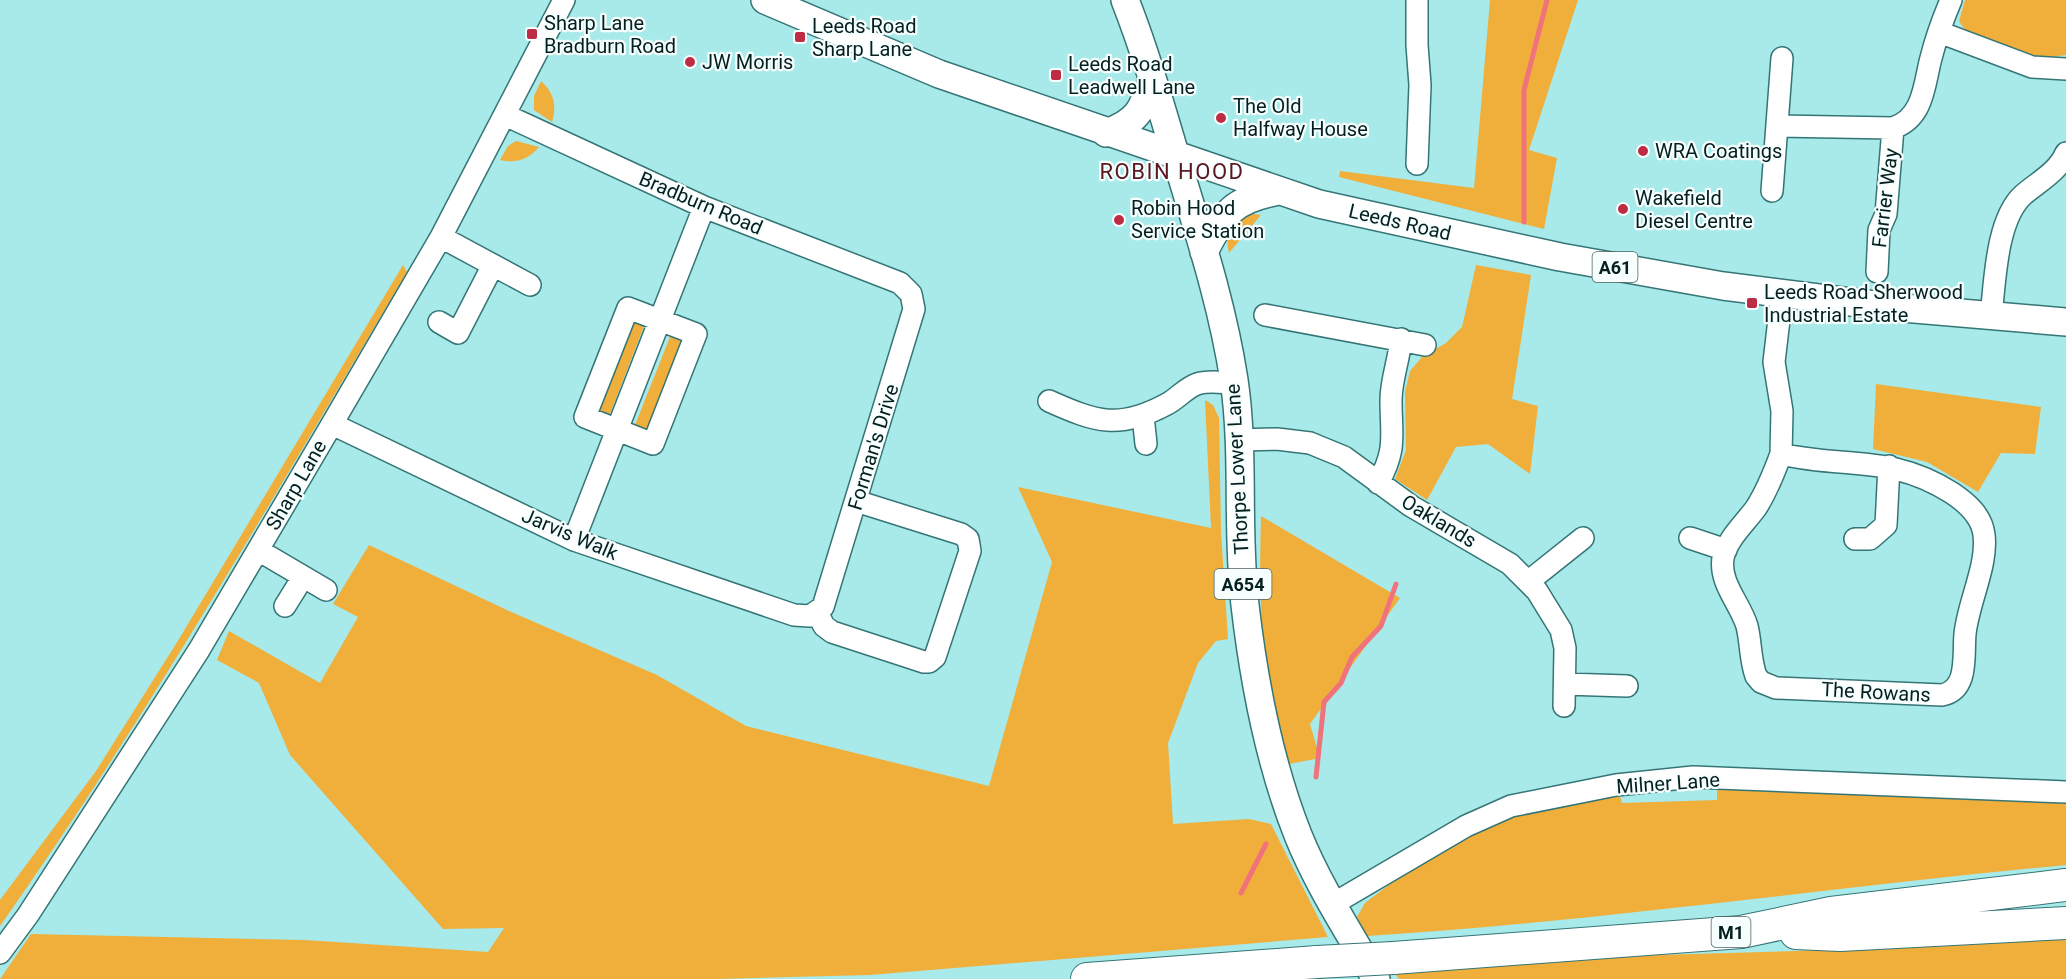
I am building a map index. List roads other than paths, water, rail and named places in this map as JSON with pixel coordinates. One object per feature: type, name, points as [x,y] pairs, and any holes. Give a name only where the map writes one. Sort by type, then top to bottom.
[{"type":"highway","name":"M1","points":[[1384,969],[1742,932],[1831,913],[2066,885]]},
{"type":"highway","points":[[1742,932],[1840,935],[2066,923]]},
{"type":"highway","points":[[1087,979],[1317,963],[1384,969]]},
{"type":"main road","name":"Leeds Road","points":[[765,0],[939,74],[1176,157],[1319,204],[1608,266],[1782,294],[2066,322]]},
{"type":"main road","name":"A654","points":[[1125,0],[1176,157]]},
{"type":"main road","points":[[1106,133],[1124,127],[1138,115],[1146,100],[1152,80]]},
{"type":"main road","name":"Thorpe Lower Lane","points":[[1176,157],[1226,334],[1234,383],[1239,440],[1240,528],[1245,605],[1274,767],[1299,836],[1333,904],[1384,969]]},
{"type":"main road","points":[[1204,252],[1228,211],[1257,195],[1279,191]]},
{"type":"street","name":"Sharp Lane","points":[[0,952],[28,915],[199,650],[441,237],[564,0]]},
{"type":"street","points":[[1417,0],[1420,85],[1418,164]]},
{"type":"street","name":"Farrier Way","points":[[1877,272],[1879,230],[1886,214],[1893,128],[1901,125],[1914,114],[1922,100],[1939,32],[1951,0]]},
{"type":"street","points":[[1939,32],[2032,67],[2066,70]]},
{"type":"street","points":[[1772,191],[1782,58]]},
{"type":"street","name":"Bradburn Road","points":[[505,116],[704,207],[900,283]]},
{"type":"street","points":[[1777,126],[1893,128]]},
{"type":"street","points":[[1991,316],[2002,239],[2008,218],[2021,197],[2046,178],[2066,153]]},
{"type":"street","points":[[574,540],[704,207]]},
{"type":"street","points":[[441,237],[530,285]]},
{"type":"street","points":[[439,322],[458,333],[493,265]]},
{"type":"street","name":"Forman's Drive","points":[[817,612],[826,599],[914,309],[911,294],[900,283]]},
{"type":"street","points":[[1690,538],[1726,550],[1772,479],[1781,454],[1782,411],[1774,362],[1782,294]]},
{"type":"street","points":[[628,308],[696,334],[653,444],[618,430],[585,417],[628,308]]},
{"type":"street","points":[[1265,315],[1425,345]]},
{"type":"street","points":[[1378,483],[1390,462],[1393,424],[1391,400],[1401,339]]},
{"type":"street","points":[[1049,401],[1088,418],[1116,422],[1143,416],[1169,404],[1197,384],[1234,383]]},
{"type":"street","points":[[1143,416],[1146,444]]},
{"type":"street","name":"Jarvis Walk","points":[[332,424],[574,540],[794,615],[810,616],[817,612]]},
{"type":"street","name":"Oaklands","points":[[1239,440],[1277,439],[1310,443],[1344,457],[1420,511],[1510,564],[1528,581],[1551,610],[1561,630],[1565,648],[1564,706]]},
{"type":"street","name":"The Rowans","points":[[1726,550],[1723,573],[1746,624],[1753,669],[1761,682],[1776,688],[1942,695],[1953,691],[1962,675],[1966,627],[1984,552],[1983,531],[1971,508],[1958,497],[1918,474],[1889,466],[1781,454]]},
{"type":"street","points":[[1855,539],[1870,540],[1886,525],[1889,466]]},
{"type":"street","points":[[817,612],[824,626],[832,632],[924,662],[929,662],[935,657],[970,551],[968,539],[961,534],[856,501]]},
{"type":"street","points":[[1528,581],[1583,538]]},
{"type":"street","points":[[258,550],[326,590]]},
{"type":"street","points":[[285,606],[303,577]]},
{"type":"street","points":[[1565,684],[1627,686]]},
{"type":"street","name":"Milner Lane","points":[[1333,904],[1466,826],[1511,806],[1616,785],[1693,777],[2066,792]]},
{"type":"waterway","points":[[1524,222],[1524,90],[1547,0]]},
{"type":"waterway","points":[[1316,777],[1324,702],[1341,683],[1352,657],[1381,626],[1396,584]]},
{"type":"waterway","points":[[1241,893],[1266,844]]},
{"type":"place","name":"Sharp Lane Bradburn Road","points":[[532,34]]},
{"type":"place","name":"Leeds Road Sharp Lane","points":[[800,37]]},
{"type":"place","name":"JW Morris","points":[[690,62]]},
{"type":"place","name":"Leeds Road Leadwell Lane","points":[[1056,75]]},
{"type":"place","name":"The Old Halfway House","points":[[1221,118]]},
{"type":"place","name":"WRA Coatings","points":[[1643,151]]},
{"type":"place","name":"Wakefield Diesel Centre","points":[[1623,209]]},
{"type":"place","name":"Robin Hood Service Station","points":[[1119,220]]},
{"type":"place","name":"Leeds Road Sherwood Industrial Estate","points":[[1752,303]]},
{"type":"district","name":"ROBIN HOOD","points":[[1172,171]]}]
